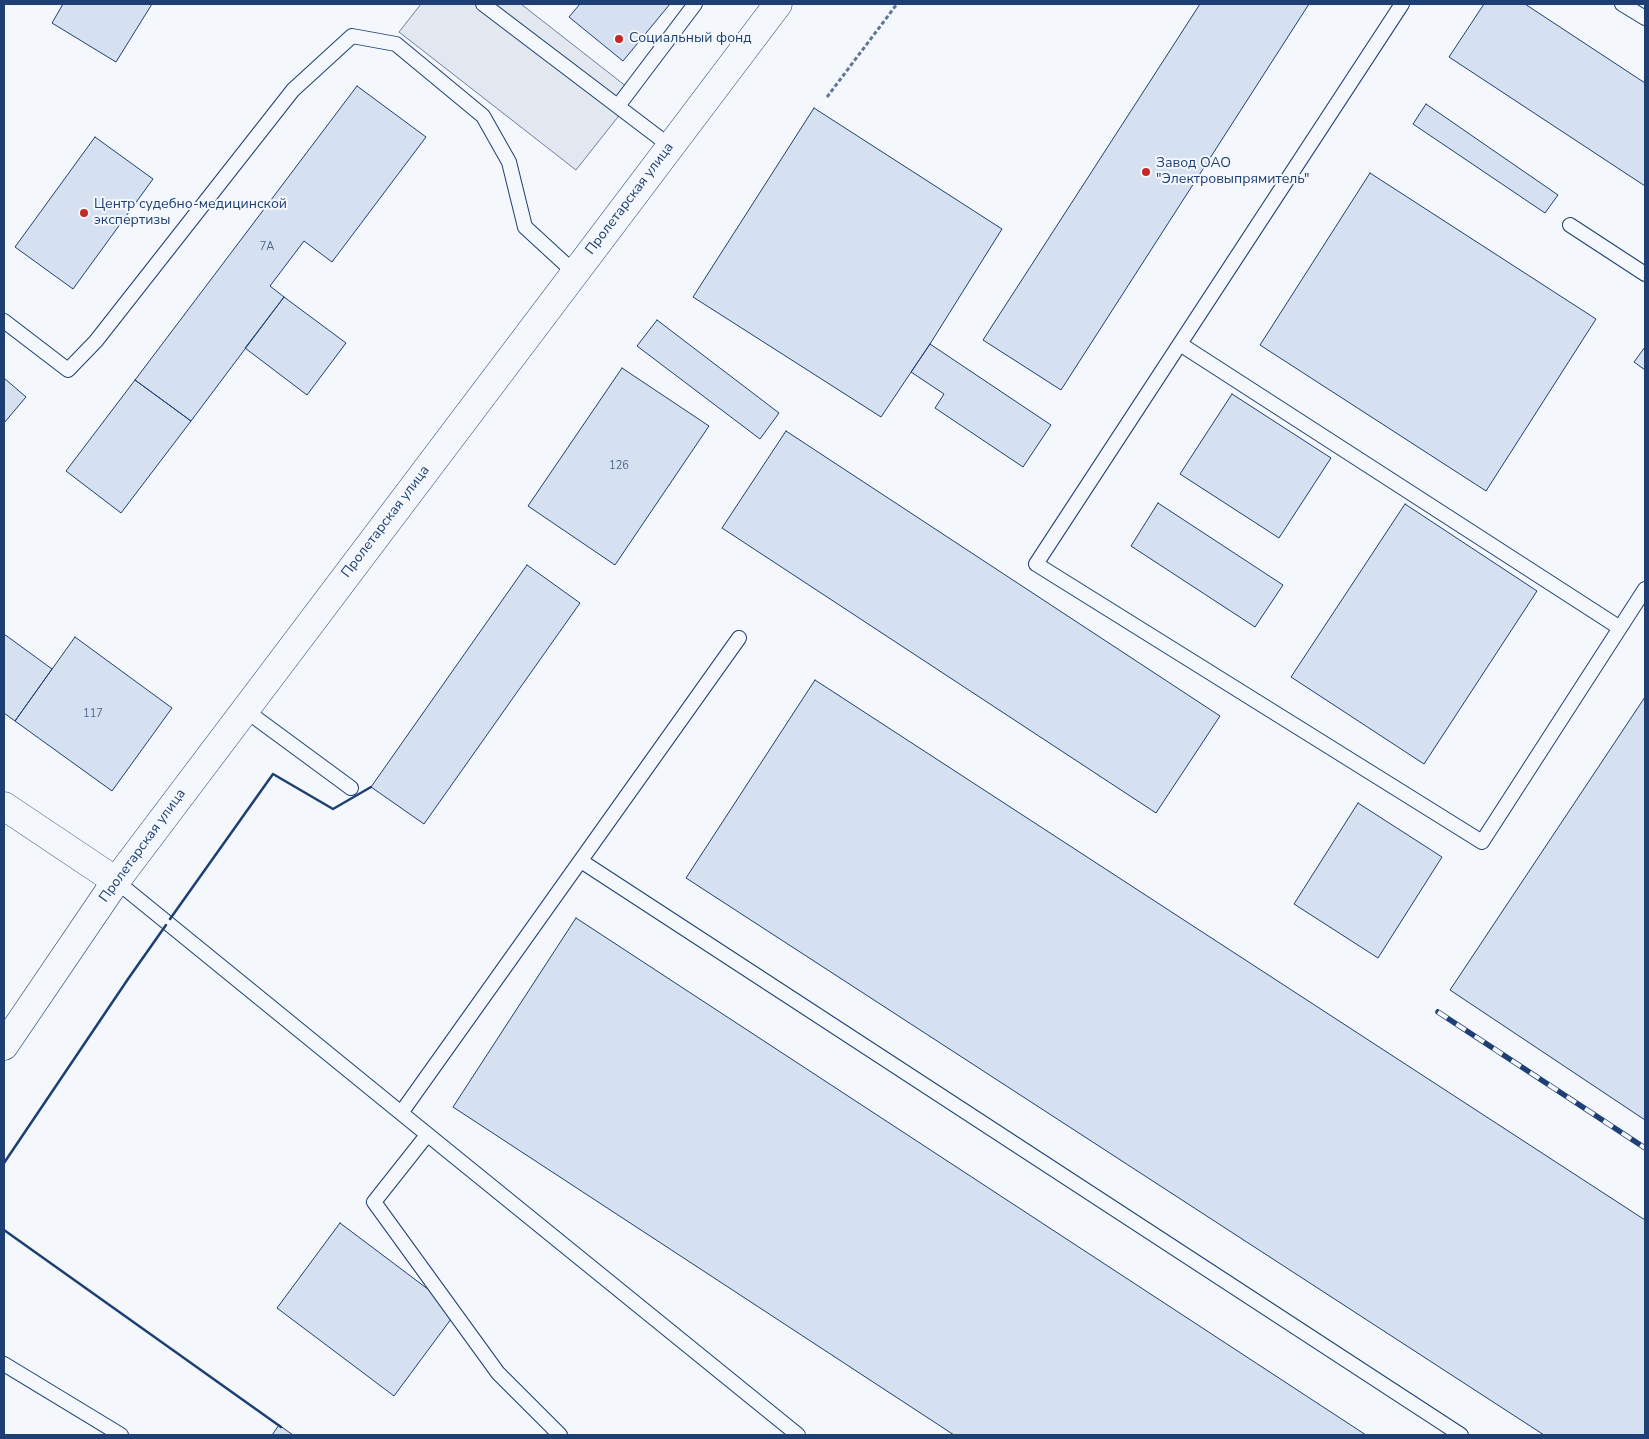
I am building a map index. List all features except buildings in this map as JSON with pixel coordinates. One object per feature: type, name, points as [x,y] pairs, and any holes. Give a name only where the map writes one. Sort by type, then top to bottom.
[{"type":"street","name":"Пролетарская улица","points":[[4,1046],[116,881],[778,4]]},
{"type":"street","points":[[4,806],[116,881]]},
{"type":"lane","points":[[483,4],[670,146]]},
{"type":"lane","points":[[618,106],[695,4]]},
{"type":"lane","points":[[1402,4],[1036,564],[1482,842],[1645,588]]},
{"type":"lane","points":[[1622,4],[1645,18]]},
{"type":"lane","points":[[4,321],[68,370],[96,341],[294,90],[352,36],[396,44],[483,116],[509,162],[525,228],[574,273]]},
{"type":"lane","points":[[1570,225],[1645,274]]},
{"type":"lane","points":[[1180,344],[1620,628]]},
{"type":"lane","points":[[401,1113],[739,638]]},
{"type":"lane","points":[[245,710],[351,788]]},
{"type":"lane","points":[[581,860],[1461,1435]]},
{"type":"lane","points":[[116,881],[798,1435]]},
{"type":"lane","points":[[427,1134],[374,1202],[498,1373],[560,1435]]},
{"type":"lane","points":[[4,1364],[121,1435]]},
{"type":"path","points":[[827,97],[897,4]]},
{"type":"shaded area","points":[[421,4],[521,4],[636,94],[576,170],[399,32]]},
{"type":"railway","points":[[1438,1012],[1645,1148]]},
{"type":"wall","points":[[170,919],[273,774],[333,809],[371,787]]},
{"type":"wall","points":[[4,1163],[166,925]]},
{"type":"wall","points":[[4,1230],[281,1427]]},
{"type":"place","name":"Социальный фонд","points":[[619,39]]},
{"type":"place","name":"Завод ОАО \"Электровыпрямитель\"","points":[[1146,172]]},
{"type":"place","name":"Центр судебно-медицинской экспертизы","points":[[84,213]]}]
